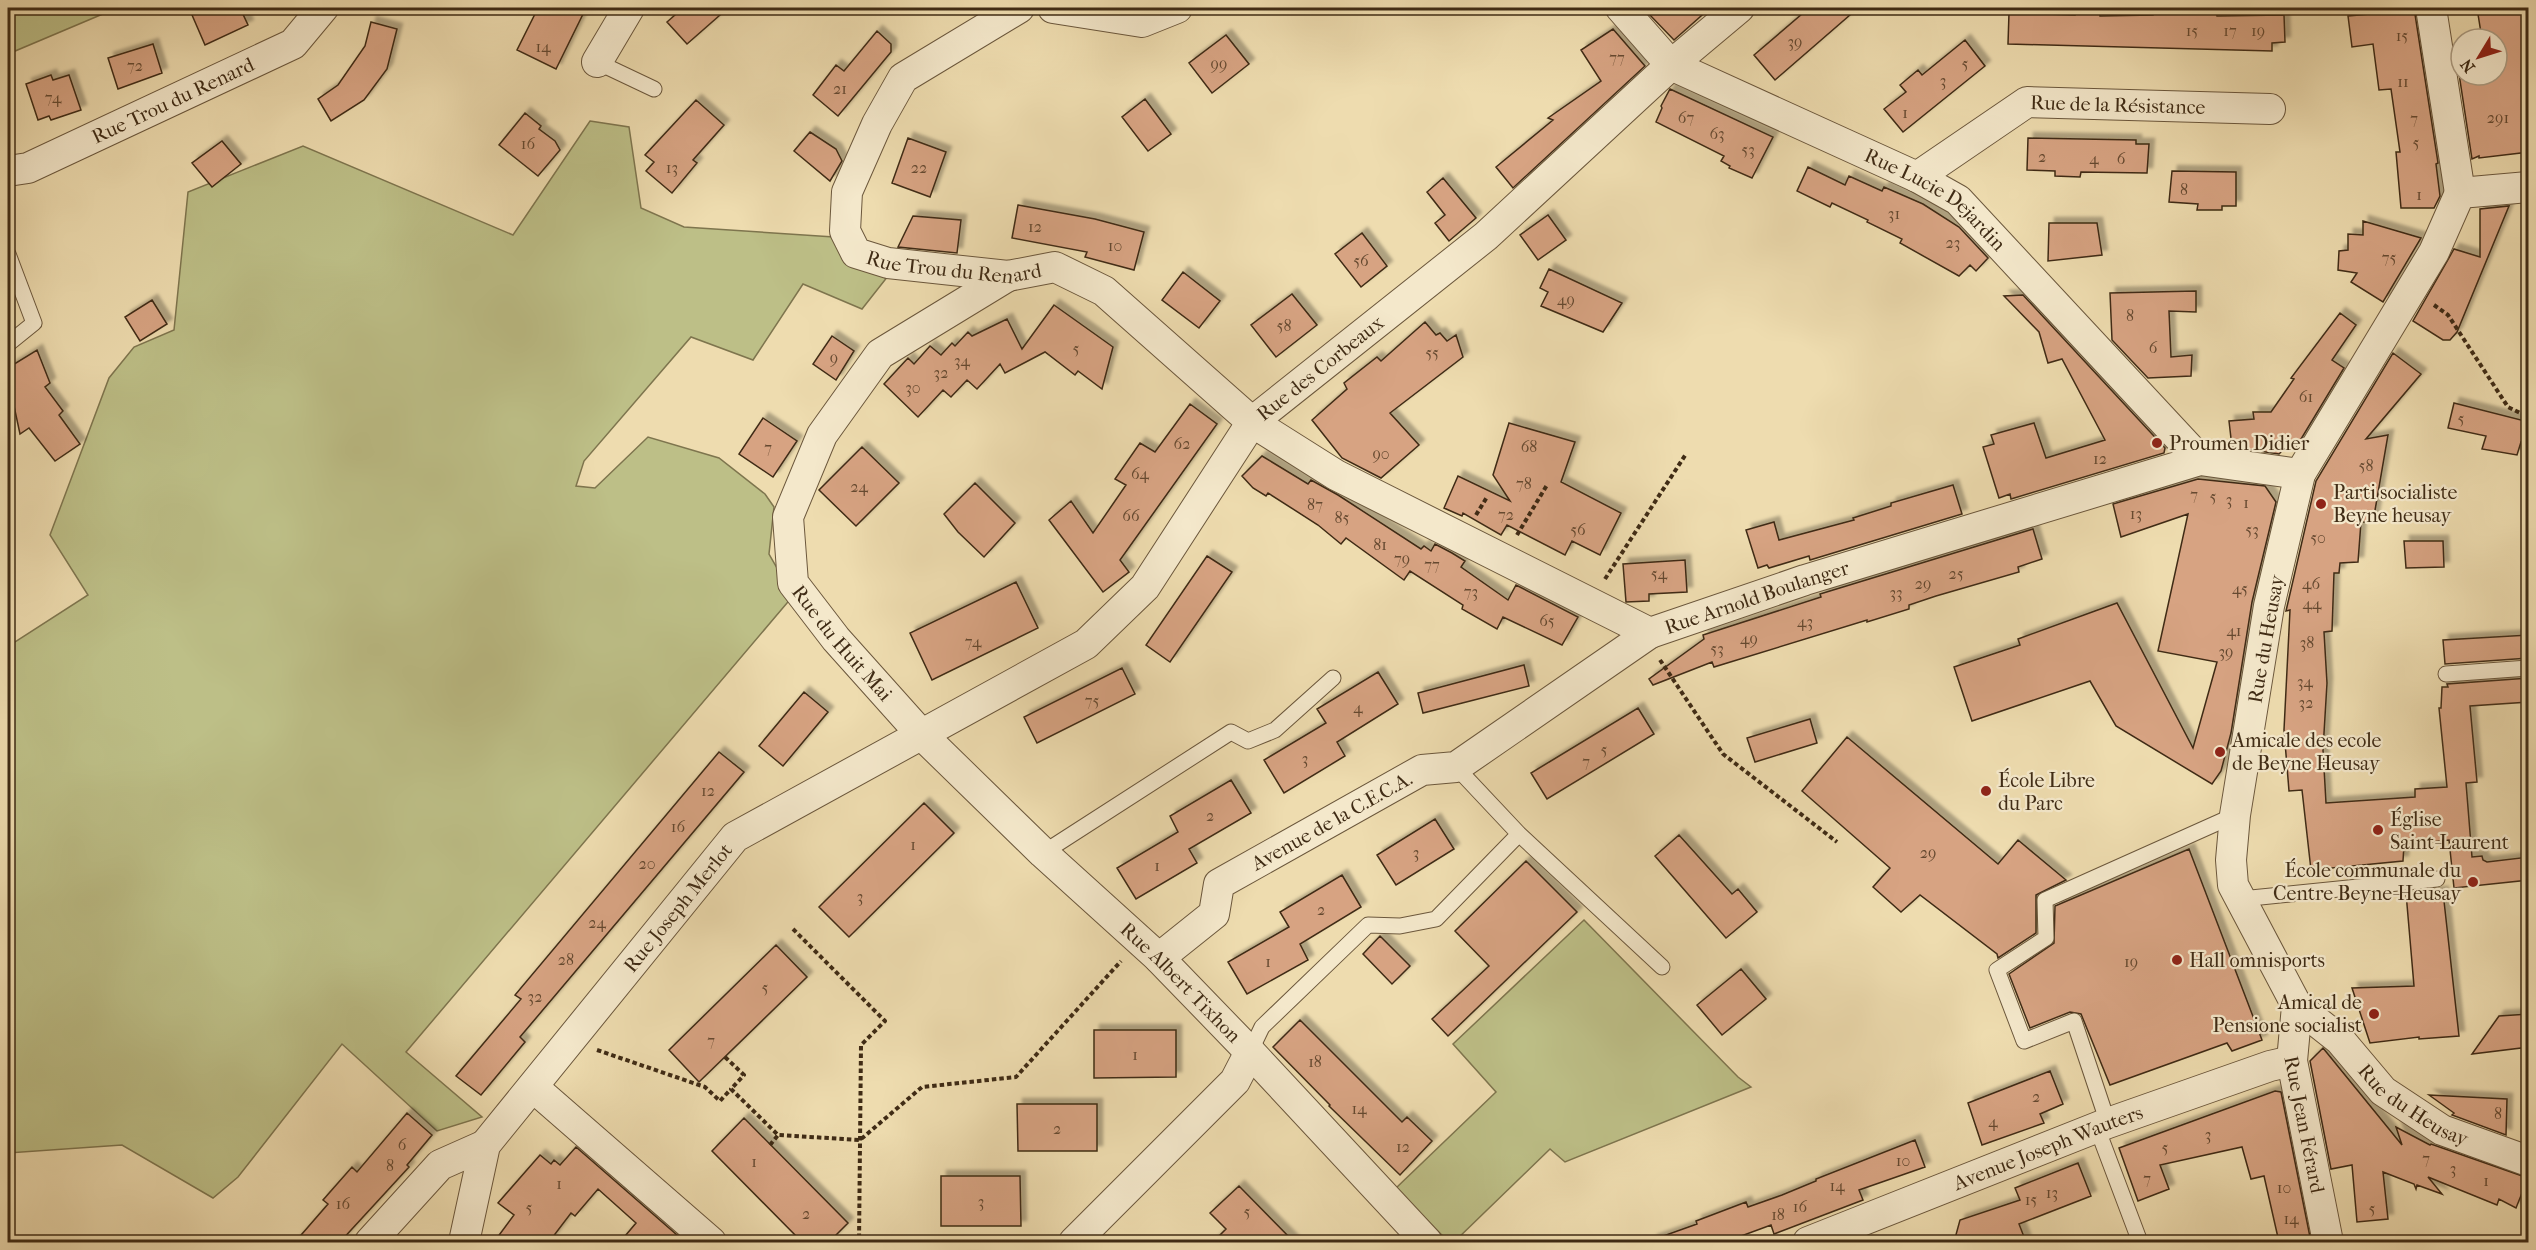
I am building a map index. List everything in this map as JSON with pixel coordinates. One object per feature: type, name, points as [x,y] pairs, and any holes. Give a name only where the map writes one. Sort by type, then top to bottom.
[{"type":"street","name":"Rue Trou du Renard","points":[[8,171],[28,168],[293,44],[323,8]]},
{"type":"street","points":[[597,62],[629,8]]},
{"type":"street","name":"Rue Trou du Renard","points":[[1019,8],[903,78],[877,124],[847,192],[845,231],[856,253],[888,263],[1008,276],[1055,267],[1104,291],[1252,422]]},
{"type":"street","points":[[1053,8],[1142,22],[1177,8]]},
{"type":"street","name":"Rue Lucie Dejardin","points":[[1621,8],[1671,65],[1917,177],[1958,200],[2200,460]]},
{"type":"street","name":"Rue des Corbeaux","points":[[921,734],[1086,644],[1145,586],[1252,422],[1486,236],[1671,65],[1739,8]]},
{"type":"street","points":[[2431,8],[2460,193],[2529,187]]},
{"type":"street","name":"Rue de la Résistance","points":[[1917,177],[2026,102],[2270,109]]},
{"type":"street","name":"Rue du Heusay","points":[[2460,193],[2434,252],[2300,474],[2270,606],[2235,814],[2231,860],[2234,885],[2297,1006],[2340,1040],[2383,1091],[2442,1130],[2529,1161]]},
{"type":"street","name":"Rue du Huit Mai","points":[[921,734],[836,639],[793,583],[788,517],[822,435],[880,354],[1008,276]]},
{"type":"street","name":"Rue Arnold Boulanger","points":[[1252,422],[1336,475],[1590,603],[1648,635],[1805,580],[2200,460],[2300,474]]},
{"type":"street","name":"Avenue de la C.E.C.A.","points":[[1149,949],[1214,914],[1220,884],[1422,770],[1456,767],[1648,635]]},
{"type":"street","name":"Rue Albert Tixhon","points":[[921,734],[1043,853],[1149,949],[1250,1052],[1427,1242]]},
{"type":"street","name":"Rue Joseph Merlot","points":[[485,1145],[735,837],[921,734]]},
{"type":"street","name":"Rue Jean Férard","points":[[2297,1006],[2292,1061],[2328,1242]]},
{"type":"street","points":[[1074,1242],[1235,1081],[1250,1052]]},
{"type":"street","name":"Avenue Joseph Wauters","points":[[1808,1242],[2102,1125],[2270,1066],[2292,1061]]},
{"type":"street","points":[[533,1087],[711,1242]]},
{"type":"street","points":[[370,1242],[440,1165],[485,1145]]},
{"type":"street","points":[[464,1242],[485,1145]]},
{"type":"lane","points":[[597,62],[654,89]]},
{"type":"lane","points":[[8,254],[34,323],[8,344]]},
{"type":"lane","points":[[2446,674],[2529,668]]},
{"type":"lane","points":[[1043,853],[1231,732],[1248,741],[1275,730],[1333,678]]},
{"type":"lane","points":[[1456,767],[1519,834],[1662,968]]},
{"type":"lane","points":[[2140,1242],[2102,1125],[2074,1021],[2024,1041],[1997,970],[2046,938],[2045,900],[2235,814]]},
{"type":"lane","points":[[1250,1052],[1262,1027],[1368,925],[1400,926],[1436,919],[1519,834]]},
{"type":"lane","points":[[2241,899],[2437,879]]},
{"type":"path","points":[[2411,288],[2448,315],[2508,407],[2529,417]]},
{"type":"path","points":[[1590,603],[1686,454]]},
{"type":"path","points":[[1502,559],[1547,485]]},
{"type":"path","points":[[1648,635],[1723,754],[1838,842]]},
{"type":"path","points":[[793,929],[885,1021],[861,1045],[860,1242]]},
{"type":"path","points":[[731,1089],[778,1135],[860,1140],[922,1087],[1016,1077],[1149,949]]},
{"type":"path","points":[[570,1041],[705,1087],[720,1101],[744,1075],[725,1057]]},
{"type":"path","points":[[771,1145],[778,1135]]},
{"type":"green space","points":[[8,8],[117,8],[8,54]]},
{"type":"green space","points":[[590,121],[629,127],[641,208],[684,227],[834,237],[892,271],[862,309],[803,284],[753,360],[691,337],[584,461],[576,486],[595,488],[648,437],[719,458],[765,494],[774,507],[769,554],[793,596],[406,1052],[482,1117],[437,1131],[342,1044],[238,1177],[213,1198],[122,1145],[8,1153],[8,635],[12,644],[88,595],[50,535],[109,378],[134,347],[174,330],[188,192],[303,146],[513,235]]},
{"type":"green space","points":[[1584,920],[1738,1077],[1751,1087],[1565,1162],[1550,1149],[1454,1242],[1449,1242],[1395,1189],[1496,1092],[1453,1044]]},
{"type":"building","points":[[189,8],[240,8],[248,25],[205,45]]},
{"type":"building","points":[[538,8],[586,8],[556,69],[517,50]]},
{"type":"building","points":[[683,8],[728,8],[687,44],[667,22]]},
{"type":"building","points":[[1650,8],[1710,8],[1674,40],[1647,12]]},
{"type":"building","points":[[1809,8],[1858,8],[1775,80],[1754,55]]},
{"type":"building","points":[[2075,8],[2100,8],[2100,16],[2153,15],[2153,8],[2216,9],[2217,16],[2284,15],[2285,42],[2272,43],[2272,51],[2008,44],[2009,13],[2075,15]]},
{"type":"building","points":[[2380,8],[2414,8],[2438,163],[2436,164],[2440,196],[2434,208],[2401,208],[2396,152],[2400,152],[2391,89],[2379,90],[2373,44],[2352,47],[2348,16],[2381,13]]},
{"type":"building","points":[[2477,8],[2529,8],[2529,152],[2479,158],[2479,156],[2472,159],[2461,87],[2509,87],[2509,27],[2480,27]]},
{"type":"building","points":[[371,22],[397,29],[387,69],[364,100],[331,121],[318,99],[338,85],[365,46]]},
{"type":"building","points":[[1613,29],[1645,66],[1513,188],[1496,167],[1553,120],[1548,118],[1601,81],[1581,50]]},
{"type":"building","points":[[877,31],[891,44],[891,52],[838,116],[813,95],[836,65],[844,71]]},
{"type":"building","points":[[1226,35],[1249,64],[1212,93],[1189,63]]},
{"type":"building","points":[[1965,40],[1985,66],[1903,132],[1884,109],[1906,92],[1900,85],[1918,70],[1922,75]]},
{"type":"building","points":[[153,44],[162,73],[118,89],[108,58]]},
{"type":"building","points":[[51,75],[53,80],[69,75],[81,110],[51,120],[49,116],[38,120],[26,84]]},
{"type":"building","points":[[1670,89],[1773,137],[1752,178],[1729,168],[1730,166],[1721,161],[1724,156],[1656,122]]},
{"type":"building","points":[[1145,99],[1171,134],[1148,151],[1122,117]]},
{"type":"building","points":[[696,100],[724,125],[693,160],[697,163],[672,193],[646,171],[654,162],[645,155]]},
{"type":"building","points":[[525,113],[541,126],[539,129],[555,141],[560,150],[538,176],[499,145]]},
{"type":"building","points":[[810,132],[836,149],[842,161],[830,181],[794,151]]},
{"type":"building","points":[[908,138],[946,152],[930,197],[892,183]]},
{"type":"building","points":[[2028,138],[2136,140],[2136,144],[2149,144],[2147,173],[2081,172],[2080,177],[2055,176],[2055,171],[2027,170]]},
{"type":"building","points":[[222,141],[241,164],[212,187],[192,163]]},
{"type":"building","points":[[1808,167],[1845,185],[1849,176],[1882,191],[1884,187],[1923,204],[1959,227],[1988,258],[1976,271],[1970,265],[1959,276],[1900,243],[1902,239],[1867,222],[1868,220],[1832,203],[1830,207],[1797,191]]},
{"type":"building","points":[[2172,171],[2236,172],[2236,206],[2222,206],[2222,210],[2197,210],[2198,204],[2169,202]]},
{"type":"building","points":[[1443,178],[1476,218],[1449,241],[1435,223],[1445,215],[1427,192]]},
{"type":"building","points":[[1018,205],[1095,219],[1144,232],[1134,270],[1085,257],[1087,252],[1012,238]]},
{"type":"building","points":[[2509,206],[2457,332],[2450,340],[2443,340],[2413,321],[2454,249],[2480,257],[2480,209]]},
{"type":"building","points":[[1548,215],[1566,240],[1538,260],[1520,235]]},
{"type":"building","points":[[913,216],[961,220],[957,253],[898,247]]},
{"type":"building","points":[[2363,221],[2421,238],[2383,302],[2351,282],[2357,273],[2338,270],[2339,251],[2348,250],[2348,234],[2363,235]]},
{"type":"building","points":[[2049,223],[2097,223],[2102,255],[2048,261]]},
{"type":"building","points":[[1362,233],[1387,266],[1361,287],[1335,254]]},
{"type":"building","points":[[1549,269],[1622,303],[1603,332],[1541,306],[1548,292],[1540,288]]},
{"type":"building","points":[[1183,272],[1220,301],[1199,328],[1162,300]]},
{"type":"building","points":[[2196,291],[2196,312],[2169,311],[2171,357],[2192,355],[2191,376],[2148,378],[2112,340],[2110,293]]},
{"type":"building","points":[[1292,294],[1317,325],[1276,357],[1251,325]]},
{"type":"building","points":[[2023,295],[2165,448],[2164,453],[2011,499],[2010,494],[1999,498],[1983,447],[1994,444],[1991,435],[2034,423],[2046,458],[2105,440],[2062,359],[2048,363],[2039,332],[2004,296]]},
{"type":"building","points":[[152,300],[167,324],[140,341],[125,317]]},
{"type":"building","points":[[1054,305],[1113,347],[1102,389],[1078,371],[1075,375],[1045,352],[1005,373],[1000,364],[977,389],[967,380],[951,397],[943,390],[918,417],[884,384],[908,358],[914,364],[930,346],[941,355],[952,343],[955,346],[968,332],[972,336],[1007,319],[1022,349]]},
{"type":"building","points":[[2340,313],[2356,325],[2332,360],[2344,368],[2295,449],[2283,450],[2279,454],[2232,447],[2229,421],[2254,419],[2253,412],[2271,412],[2294,379],[2291,378]]},
{"type":"building","points":[[1425,322],[1436,335],[1440,333],[1447,341],[1456,335],[1463,357],[1390,413],[1419,445],[1381,478],[1342,458],[1312,420],[1347,389],[1344,383],[1377,357],[1381,361]]},
{"type":"building","points":[[832,336],[854,351],[836,380],[813,364]]},
{"type":"building","points":[[37,350],[50,383],[45,387],[63,411],[59,415],[80,444],[55,461],[29,428],[20,434],[8,378],[11,366]]},
{"type":"building","points":[[2393,353],[2421,374],[2366,439],[2388,435],[2373,522],[2361,522],[2358,562],[2340,563],[2339,573],[2334,573],[2332,631],[2324,632],[2327,683],[2323,750],[2326,803],[2415,797],[2415,789],[2447,787],[2439,708],[2441,708],[2442,687],[2448,687],[2447,684],[2529,678],[2529,702],[2470,706],[2477,782],[2466,783],[2472,857],[2482,856],[2487,862],[2529,857],[2529,880],[2454,888],[2449,840],[2404,845],[2403,861],[2311,870],[2302,790],[2289,791],[2284,730],[2290,610],[2286,611],[2316,481]]},
{"type":"building","points":[[2454,403],[2529,422],[2529,444],[2521,442],[2517,455],[2482,449],[2486,436],[2448,428]]},
{"type":"building","points":[[1190,404],[1217,424],[1120,560],[1129,572],[1103,592],[1049,520],[1071,501],[1093,533],[1126,485],[1115,479],[1140,443],[1155,452]]},
{"type":"building","points":[[763,418],[797,441],[773,477],[739,454]]},
{"type":"building","points":[[1509,423],[1575,442],[1561,482],[1621,513],[1600,555],[1572,541],[1565,555],[1507,525],[1501,535],[1463,513],[1462,516],[1444,508],[1458,476],[1510,501],[1493,475]]},
{"type":"building","points":[[862,447],[899,483],[856,526],[819,490]]},
{"type":"building","points":[[1262,456],[1308,484],[1311,480],[1338,495],[1421,549],[1424,546],[1431,551],[1435,544],[1452,553],[1465,561],[1461,567],[1508,600],[1516,585],[1578,617],[1562,645],[1503,617],[1497,629],[1462,609],[1463,605],[1410,571],[1404,580],[1346,538],[1341,544],[1318,525],[1268,493],[1266,496],[1253,488],[1242,476]]},
{"type":"building","points":[[2198,479],[2265,486],[2276,502],[2252,602],[2231,733],[2221,771],[2212,784],[2116,726],[2090,681],[1972,721],[1954,667],[2020,645],[2018,639],[2117,603],[2193,748],[2217,662],[2158,651],[2188,514],[2121,537],[2113,504]]},
{"type":"building","points":[[975,483],[1015,523],[984,557],[958,532],[944,514]]},
{"type":"building","points":[[1953,485],[1962,514],[1810,560],[1809,556],[1769,568],[1767,565],[1758,568],[1746,530],[1774,522],[1779,540],[1854,520],[1853,518],[1891,506],[1891,503]]},
{"type":"building","points":[[2033,529],[2042,559],[2018,567],[2019,572],[1909,605],[1909,609],[1714,667],[1712,662],[1653,685],[1649,679],[1704,639],[1703,635],[1821,597],[1820,594]]},
{"type":"building","points":[[2404,541],[2443,541],[2444,567],[2406,568]]},
{"type":"building","points":[[1207,556],[1232,572],[1170,662],[1146,645]]},
{"type":"building","points":[[1685,560],[1687,592],[1649,594],[1649,601],[1626,602],[1623,564]]},
{"type":"building","points":[[1016,582],[1038,628],[932,680],[910,633]]},
{"type":"building","points":[[2529,635],[2529,658],[2445,664],[2443,640]]},
{"type":"building","points":[[1524,665],[1529,686],[1423,713],[1418,693]]},
{"type":"building","points":[[1122,668],[1135,694],[1037,743],[1024,717]]},
{"type":"building","points":[[1378,672],[1398,704],[1337,742],[1345,756],[1284,793],[1264,760],[1326,723],[1317,709]]},
{"type":"building","points":[[804,692],[828,712],[783,766],[759,746]]},
{"type":"building","points":[[1638,708],[1654,734],[1547,799],[1531,773]]},
{"type":"building","points":[[1810,719],[1817,743],[1755,762],[1747,738]]},
{"type":"building","points":[[1847,737],[1998,864],[2018,840],[2066,880],[2036,895],[2036,933],[1998,958],[1997,954],[1920,895],[1901,912],[1873,887],[1890,868],[1802,791]]},
{"type":"building","points":[[719,752],[744,772],[520,1037],[525,1042],[481,1095],[456,1076],[521,999],[515,995]]},
{"type":"building","points":[[1231,780],[1251,813],[1189,849],[1197,863],[1136,899],[1117,868],[1178,832],[1170,816]]},
{"type":"building","points":[[924,803],[954,833],[849,937],[819,907]]},
{"type":"building","points":[[1435,819],[1454,849],[1396,885],[1377,855]]},
{"type":"building","points":[[1679,835],[1732,894],[1738,889],[1757,912],[1726,938],[1655,856]]},
{"type":"building","points":[[2189,849],[2262,1040],[2232,1051],[2227,1043],[2110,1085],[2081,1014],[2070,1012],[2030,1028],[2009,974],[2054,943],[2055,906]]},
{"type":"building","points":[[1526,861],[1577,912],[1448,1036],[1432,1019],[1489,966],[1455,931]]},
{"type":"building","points":[[1342,875],[1361,907],[1300,944],[1308,960],[1247,994],[1228,962],[1289,927],[1280,912]]},
{"type":"building","points":[[2443,892],[2459,1036],[2419,1039],[2419,1037],[2370,1043],[2352,988],[2414,986],[2406,893]]},
{"type":"building","points":[[1380,936],[1410,966],[1392,984],[1363,954]]},
{"type":"building","points":[[776,945],[807,977],[699,1082],[669,1050]]},
{"type":"building","points":[[1741,969],[1766,999],[1722,1035],[1697,1005]]},
{"type":"building","points":[[2529,1014],[2529,1047],[2472,1054],[2499,1016]]},
{"type":"building","points":[[1300,1020],[1402,1122],[1407,1117],[1432,1141],[1400,1175],[1329,1106],[1273,1047]]},
{"type":"building","points":[[1094,1030],[1176,1030],[1176,1077],[1094,1078]]},
{"type":"building","points":[[2323,1048],[2402,1145],[2396,1127],[2430,1145],[2528,1178],[2516,1208],[2499,1199],[2497,1205],[2428,1177],[2442,1194],[2417,1185],[2416,1189],[2414,1184],[2383,1172],[2388,1219],[2357,1222],[2352,1165],[2331,1169],[2310,1061]]},
{"type":"building","points":[[2050,1071],[2063,1104],[2040,1114],[2044,1123],[1982,1145],[1968,1103]]},
{"type":"building","points":[[2275,1091],[2281,1092],[2311,1242],[2279,1242],[2264,1176],[2251,1179],[2242,1147],[2160,1165],[2169,1189],[2138,1201],[2119,1148]]},
{"type":"building","points":[[2429,1095],[2507,1099],[2506,1135],[2452,1115],[2454,1113]]},
{"type":"building","points":[[1017,1104],[1097,1104],[1097,1151],[1018,1151]]},
{"type":"building","points":[[407,1113],[432,1135],[407,1165],[409,1167],[340,1242],[295,1242],[328,1204],[323,1200],[352,1167],[357,1172]]},
{"type":"building","points":[[744,1118],[848,1223],[829,1242],[802,1242],[712,1151]]},
{"type":"building","points":[[1915,1140],[1925,1167],[1859,1190],[1863,1200],[1774,1234],[1771,1225],[1725,1242],[1652,1242],[1652,1240],[1697,1224],[1696,1221],[1746,1202],[1748,1207],[1782,1195]]},
{"type":"building","points":[[576,1147],[685,1242],[620,1242],[636,1223],[598,1189],[575,1216],[571,1213],[549,1242],[494,1242],[514,1215],[498,1203],[540,1155],[551,1164],[554,1160],[560,1165]]},
{"type":"building","points":[[2078,1163],[2091,1196],[2019,1224],[2026,1242],[1954,1242],[1960,1220],[2020,1200],[2015,1188]]},
{"type":"building","points":[[941,1176],[1020,1176],[1021,1226],[941,1226]]},
{"type":"building","points":[[1239,1186],[1294,1242],[1213,1242],[1226,1229],[1210,1213]]},
{"type":"place","name":"Proumen Didier","points":[[2157,443]]},
{"type":"place","name":"Parti socialiste Beyne heusay","points":[[2321,504]]},
{"type":"place","name":"Amicale des ecole de Beyne Heusay","points":[[2220,752]]},
{"type":"place","name":"École Libre du Parc","points":[[1986,791]]},
{"type":"place","name":"Église Saint-Laurent","points":[[2378,830]]},
{"type":"place","name":"École communale du Centre Beyne-Heusay","points":[[2473,882]]},
{"type":"place","name":"Hall omnisports","points":[[2177,960]]},
{"type":"place","name":"Amical de Pensione socialist","points":[[2374,1014]]}]
